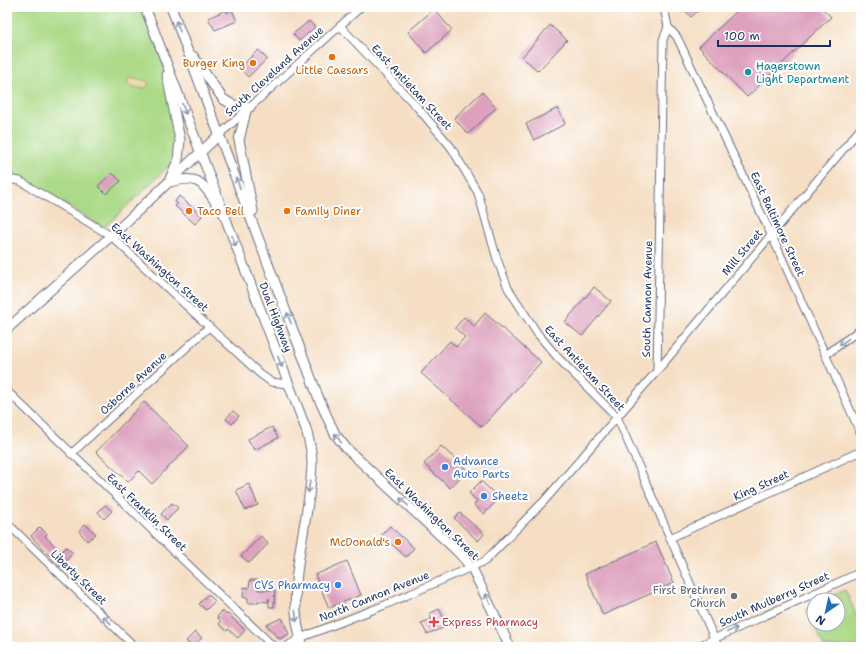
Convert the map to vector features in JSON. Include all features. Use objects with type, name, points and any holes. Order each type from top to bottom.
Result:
[{"type":"main road","name":"Dual Highway","points":[[145,7],[306,429],[312,462],[295,587],[295,609],[302,643]]},
{"type":"main road","name":"Dual Highway","points":[[171,7],[328,421],[335,434],[364,467]]},
{"type":"main road","points":[[185,44],[223,99],[233,105],[248,109],[240,140],[249,192],[262,247]]},
{"type":"main road","points":[[160,45],[180,140],[178,160],[169,183]]},
{"type":"main road","points":[[7,329],[169,183],[219,135]]},
{"type":"main road","points":[[169,183],[189,179],[201,183],[228,223]]},
{"type":"main road","name":"East Washington Street","points":[[364,467],[433,528],[472,568],[510,647]]},
{"type":"street","name":"South Cleveland Avenue","points":[[219,135],[341,27],[361,7]]},
{"type":"street","name":"South Cannon Avenue","points":[[472,568],[485,561],[540,505],[657,371],[662,40],[668,27],[664,7]]},
{"type":"street","name":"East Antietam Street","points":[[341,27],[418,108],[451,147],[478,193],[497,260],[508,288],[536,333],[558,358],[617,417],[718,647]]},
{"type":"street","name":"East Baltimore Street","points":[[668,27],[677,37],[771,234],[827,354],[861,434]]},
{"type":"street","name":"Mill Street","points":[[657,371],[861,128]]},
{"type":"street","name":"East Washington Street","points":[[7,179],[20,181],[111,236],[259,373],[271,382],[288,384]]},
{"type":"street","name":"Osborne Avenue","points":[[71,454],[209,327]]},
{"type":"street","points":[[827,354],[861,329]]},
{"type":"street","name":"East Franklin Street","points":[[7,391],[274,647]]},
{"type":"street","name":"King Street","points":[[670,538],[861,452]]},
{"type":"street","name":"Liberty Street","points":[[7,523],[135,647]]},
{"type":"street","name":"North Cannon Avenue","points":[[286,647],[302,643],[472,568]]},
{"type":"street","name":"South Mulberry Street","points":[[696,647],[861,572]]},
{"type":"green space","points":[[7,7],[147,7],[179,118],[177,158],[104,228],[7,169]]},
{"type":"green space","points":[[846,592],[861,625],[861,647],[824,647],[817,632],[846,632]]},
{"type":"sand","points":[[130,77],[147,81],[149,84],[145,88],[131,88],[127,81]]},
{"type":"building","points":[[682,7],[702,7],[691,17]]},
{"type":"building","name":"Hagerstown Light Department","points":[[741,7],[821,7],[831,17],[747,97],[699,47]]},
{"type":"building","points":[[434,9],[452,30],[426,53],[408,32]]},
{"type":"building","points":[[226,10],[227,13],[232,10],[237,21],[215,30],[208,18]]},
{"type":"building","points":[[309,21],[315,27],[299,41],[293,34]]},
{"type":"building","points":[[550,25],[567,40],[538,71],[522,57]]},
{"type":"building","name":"Burger King","points":[[258,50],[267,59],[248,77],[240,68]]},
{"type":"building","points":[[482,92],[496,108],[468,134],[454,118]]},
{"type":"building","points":[[558,108],[565,124],[534,140],[526,124]]},
{"type":"building","points":[[112,173],[121,181],[106,194],[98,186]]},
{"type":"building","points":[[179,196],[202,216],[195,224],[175,206],[178,204],[175,202]]},
{"type":"building","points":[[594,287],[611,301],[582,336],[565,322]]},
{"type":"building","points":[[485,313],[541,362],[482,427],[421,373],[450,341],[456,347],[465,337],[455,328],[464,317],[474,326]]},
{"type":"building","points":[[144,402],[189,446],[152,484],[139,471],[128,482],[96,452]]},
{"type":"building","points":[[233,411],[239,416],[232,424],[226,419]]},
{"type":"building","points":[[272,427],[278,438],[254,450],[248,439]]},
{"type":"building","name":"Advance Auto Parts","points":[[441,446],[467,470],[450,488],[424,464]]},
{"type":"building","name":"Sheetz","points":[[481,481],[499,498],[484,514],[474,505],[477,501],[469,493]]},
{"type":"building","points":[[249,484],[258,505],[245,510],[236,490]]},
{"type":"building","points":[[172,503],[178,508],[167,520],[161,514]]},
{"type":"building","points":[[105,505],[112,511],[104,519],[98,512]]},
{"type":"building","name":"Sheetz","points":[[460,513],[484,534],[478,541],[454,518]]},
{"type":"building","points":[[85,524],[96,534],[87,541],[79,531]]},
{"type":"building","name":"McDonald's","points":[[390,526],[414,548],[406,557],[381,535]]},
{"type":"building","points":[[40,527],[47,534],[45,536],[61,552],[66,547],[73,553],[60,567],[31,536]]},
{"type":"building","points":[[261,536],[268,544],[249,563],[241,556]]},
{"type":"building","points":[[656,542],[674,583],[603,615],[585,574]]},
{"type":"building","name":"CVS Pharmacy","points":[[347,561],[361,595],[329,608],[315,575]]},
{"type":"building","points":[[250,580],[258,580],[258,590],[275,590],[274,607],[269,607],[269,598],[268,602],[258,601],[257,603],[248,603],[248,598],[243,597],[244,587],[249,588]]},
{"type":"building","points":[[208,594],[215,601],[206,610],[199,604]]},
{"type":"building","points":[[439,609],[448,626],[427,634],[421,623],[432,619],[429,614]]},
{"type":"building","points":[[222,611],[227,615],[228,614],[245,630],[238,638],[228,629],[227,631],[219,624],[221,622],[217,617]]},
{"type":"building","points":[[282,618],[289,634],[280,639],[266,625]]},
{"type":"building","points":[[195,632],[202,638],[192,647],[186,641]]},
{"type":"place","name":"Little Caesars","points":[[332,57]]},
{"type":"place","name":"Burger King","points":[[253,63]]},
{"type":"place","name":"Hagerstown Light Department","points":[[748,72]]},
{"type":"place","name":"Taco Bell","points":[[189,211]]},
{"type":"place","name":"Family Diner","points":[[287,211]]},
{"type":"place","name":"Advance Auto Parts","points":[[445,467]]},
{"type":"place","name":"Sheetz","points":[[484,496]]},
{"type":"place","name":"McDonald's","points":[[398,542]]},
{"type":"place","name":"CVS Pharmacy","points":[[338,585]]},
{"type":"place","name":"First Brethren Church","points":[[734,596]]},
{"type":"place","name":"Express Pharmacy","points":[[434,622]]}]
